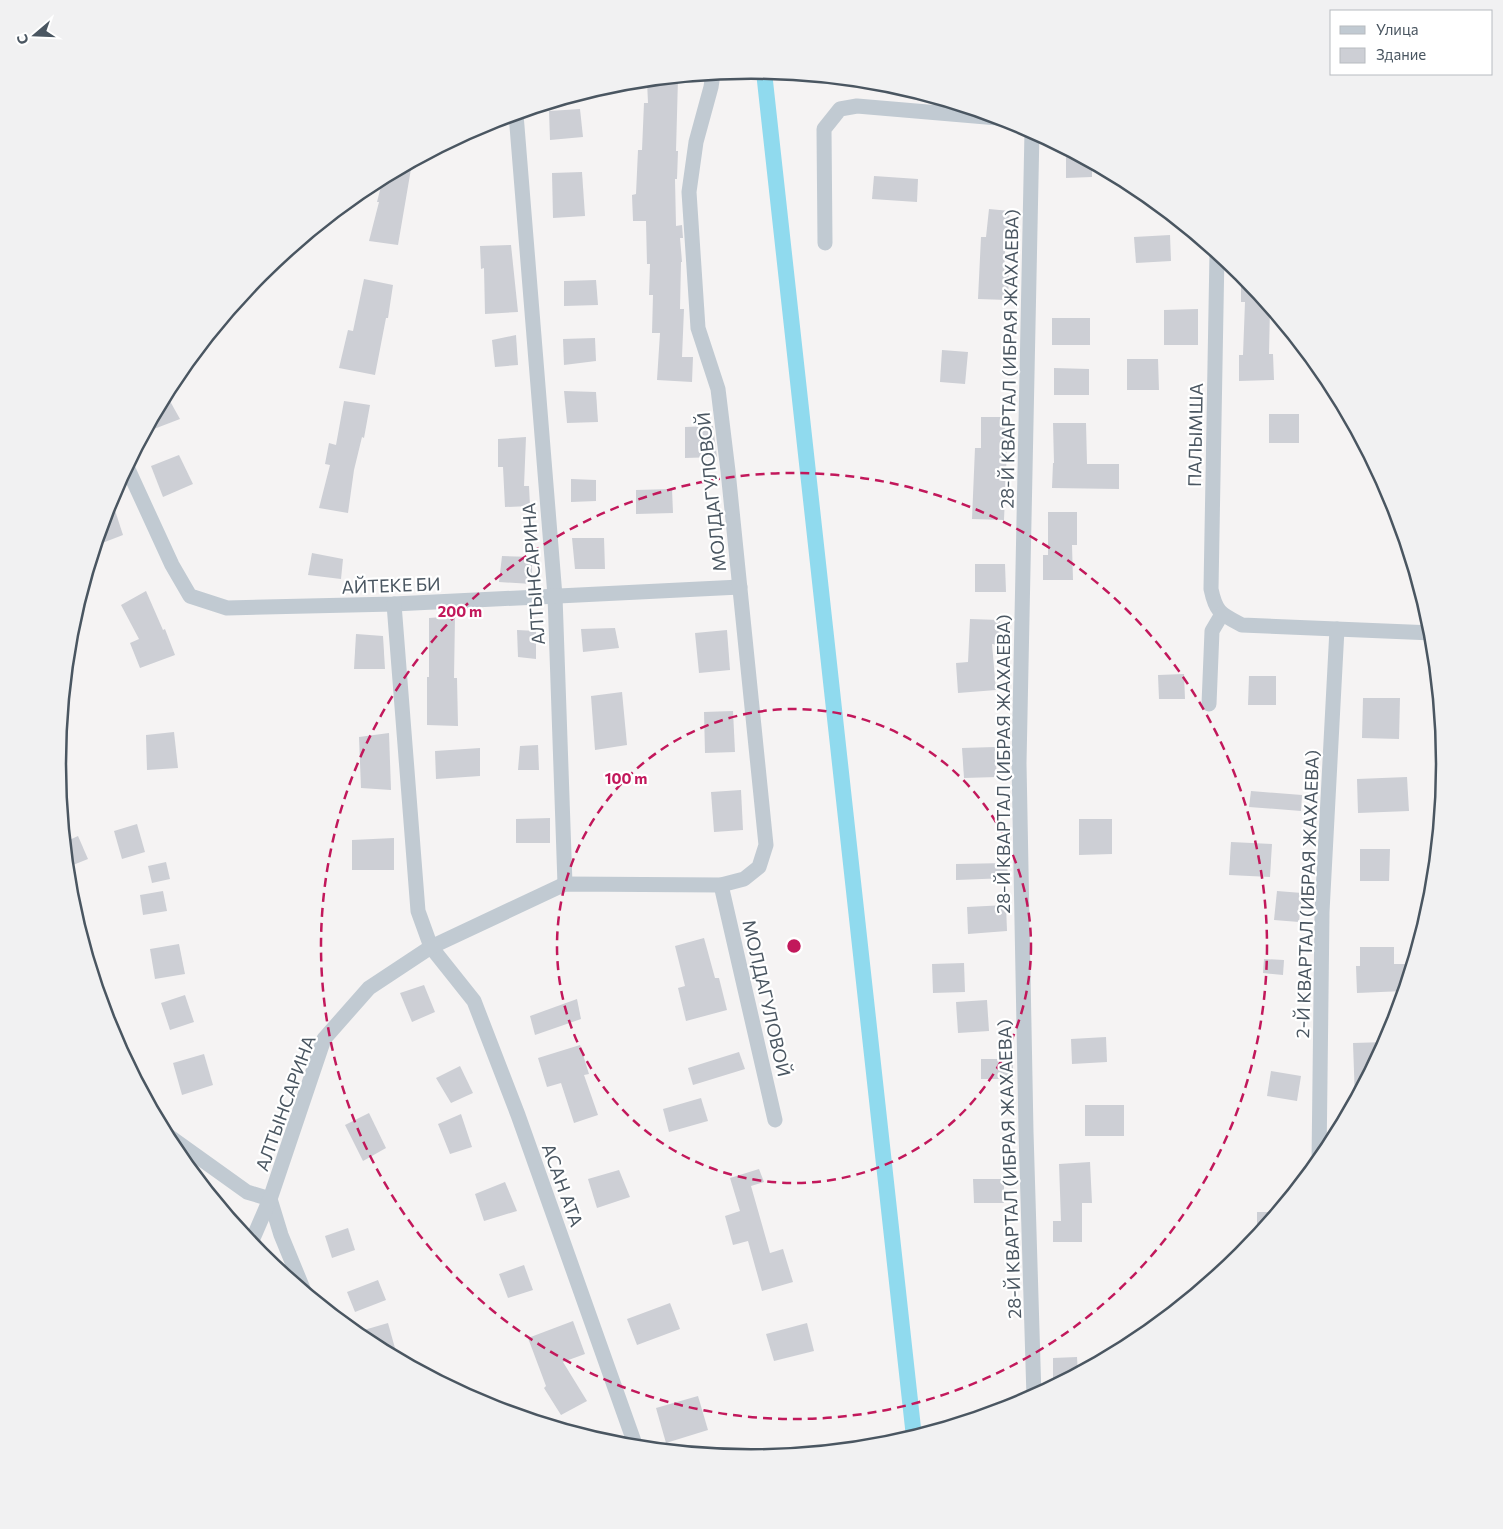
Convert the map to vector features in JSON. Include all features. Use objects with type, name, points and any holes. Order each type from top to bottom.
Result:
[{"type":"street","name":"МОЛДАГУЛОВОЙ","points":[[565,884],[721,885],[744,879],[759,867],[766,845],[718,389],[698,328],[689,192],[696,142],[712,81]]},
{"type":"street","points":[[824,242],[824,129],[840,109],[857,106],[971,116]]},
{"type":"street","name":"АЛТЫНСАРИНА","points":[[254,1235],[270,1199],[324,1040],[369,988],[431,947],[565,884],[555,596],[517,121]]},
{"type":"street","name":"28-Й КВАРТАЛ (ИБРАЯ ЖАХАЕВА)","points":[[1032,139],[1019,762],[1026,1132],[1034,1389]]},
{"type":"street","name":"ПАЛЫМША","points":[[1217,262],[1211,589],[1214,603],[1222,614]]},
{"type":"street","name":"АЙТЕКЕ БИ","points":[[131,475],[172,565],[190,596],[227,608],[394,604],[740,587]]},
{"type":"street","points":[[394,604],[418,911],[431,947]]},
{"type":"street","points":[[1209,704],[1212,631],[1222,614],[1242,625],[1424,633]]},
{"type":"street","name":"2-Й КВАРТАЛ (ИБРАЯ ЖАХАЕВА)","points":[[1319,1148],[1322,912],[1337,629]]},
{"type":"street","name":"МОЛДАГУЛОВОЙ","points":[[721,885],[775,1120]]},
{"type":"street","name":"АСАН АТА","points":[[431,947],[474,1001],[518,1115],[633,1439]]},
{"type":"street","points":[[183,1146],[247,1192],[270,1199],[281,1235],[299,1279]]},
{"type":"building","points":[[678,84],[676,151],[678,151],[677,179],[675,179],[676,226],[682,225],[683,238],[680,238],[682,262],[680,309],[684,309],[682,357],[693,357],[692,382],[657,380],[660,333],[652,333],[653,295],[649,295],[650,264],[647,264],[646,221],[633,221],[632,195],[636,194],[638,150],[642,150],[644,103],[648,103],[647,87]]},
{"type":"building","points":[[580,109],[583,137],[550,140],[549,111]]},
{"type":"building","points":[[1066,157],[1092,170],[1092,177],[1066,178]]},
{"type":"building","points":[[411,170],[398,245],[369,241],[379,202],[377,202],[380,189]]},
{"type":"building","points":[[582,172],[585,216],[553,218],[552,173]]},
{"type":"building","points":[[874,176],[918,179],[917,202],[872,199]]},
{"type":"building","points":[[989,209],[1010,211],[1008,232],[1006,232],[1004,274],[1009,274],[1008,300],[978,299],[981,237],[986,237]]},
{"type":"building","points":[[1170,235],[1171,261],[1136,263],[1134,237]]},
{"type":"building","points":[[511,245],[518,312],[485,314],[484,268],[481,269],[480,246]]},
{"type":"building","points":[[364,279],[393,285],[388,318],[386,318],[375,375],[339,368],[348,330],[353,331]]},
{"type":"building","points":[[596,280],[598,305],[564,306],[564,281]]},
{"type":"building","points":[[1241,285],[1270,316],[1269,354],[1273,354],[1274,380],[1239,381],[1239,355],[1243,355],[1245,302],[1241,302]]},
{"type":"building","points":[[1198,309],[1198,345],[1164,345],[1164,310]]},
{"type":"building","points":[[1052,318],[1090,318],[1090,345],[1052,345]]},
{"type":"building","points":[[516,335],[518,365],[495,367],[492,340]]},
{"type":"building","points":[[595,338],[596,361],[564,365],[563,339]]},
{"type":"building","points":[[942,350],[968,352],[965,384],[940,382]]},
{"type":"building","points":[[1127,359],[1158,359],[1159,390],[1127,390]]},
{"type":"building","points":[[1054,368],[1089,369],[1089,395],[1054,395]]},
{"type":"building","points":[[564,391],[596,392],[598,422],[567,423]]},
{"type":"building","points":[[344,401],[370,405],[364,438],[362,437],[354,470],[348,513],[319,508],[330,465],[325,464],[329,443],[336,445]]},
{"type":"building","points":[[171,402],[180,419],[154,429]]},
{"type":"building","points":[[1269,414],[1299,414],[1299,443],[1269,443]]},
{"type":"building","points":[[981,417],[1005,417],[1005,449],[1007,449],[1004,520],[972,519],[975,448],[981,448]]},
{"type":"building","points":[[1053,423],[1086,423],[1087,464],[1119,464],[1119,489],[1052,488],[1054,463]]},
{"type":"building","points":[[713,426],[717,457],[685,458],[685,427]]},
{"type":"building","points":[[526,437],[524,486],[529,486],[530,506],[505,507],[503,467],[498,467],[498,439]]},
{"type":"building","points":[[179,455],[193,484],[163,497],[151,466]]},
{"type":"building","points":[[571,479],[596,480],[596,501],[571,502]]},
{"type":"building","points":[[672,489],[673,513],[636,514],[636,490]]},
{"type":"building","points":[[115,510],[123,535],[104,542]]},
{"type":"building","points":[[1048,512],[1077,512],[1077,545],[1072,545],[1073,580],[1043,580],[1043,555],[1048,555]]},
{"type":"building","points":[[572,538],[604,538],[605,569],[575,569]]},
{"type":"building","points":[[312,553],[343,559],[341,579],[308,575]]},
{"type":"building","points":[[502,556],[532,557],[532,584],[499,582]]},
{"type":"building","points":[[975,564],[1005,564],[1006,592],[975,592]]},
{"type":"building","points":[[146,591],[163,630],[165,629],[175,655],[140,668],[130,643],[139,639],[121,605]]},
{"type":"building","points":[[455,616],[454,678],[457,678],[458,726],[427,725],[429,618]]},
{"type":"building","points":[[970,619],[1000,620],[999,645],[992,644],[996,690],[958,693],[956,663],[968,662]]},
{"type":"building","points":[[615,628],[619,648],[583,652],[581,629]]},
{"type":"building","points":[[517,630],[536,631],[536,659],[518,657]]},
{"type":"building","points":[[727,630],[730,670],[699,673],[695,633]]},
{"type":"building","points":[[356,634],[383,636],[385,669],[354,669]]},
{"type":"building","points":[[1184,674],[1185,699],[1159,699],[1158,675]]},
{"type":"building","points":[[1249,676],[1276,676],[1276,705],[1248,705]]},
{"type":"building","points":[[622,692],[627,745],[595,750],[591,696]]},
{"type":"building","points":[[1363,698],[1400,698],[1399,739],[1362,738]]},
{"type":"building","points":[[733,711],[735,752],[705,753],[704,712]]},
{"type":"building","points":[[174,732],[178,768],[147,770],[146,735]]},
{"type":"building","points":[[389,733],[391,790],[361,788],[359,737]]},
{"type":"building","points":[[538,745],[539,770],[518,770],[520,746]]},
{"type":"building","points":[[995,747],[997,777],[964,778],[962,748]]},
{"type":"building","points":[[480,748],[480,776],[436,779],[435,751]]},
{"type":"building","points":[[1407,777],[1409,811],[1358,813],[1357,779]]},
{"type":"building","points":[[741,790],[743,830],[714,832],[711,792]]},
{"type":"building","points":[[1251,791],[1302,795],[1301,811],[1249,807]]},
{"type":"building","points":[[550,818],[550,843],[516,843],[516,819]]},
{"type":"building","points":[[1079,819],[1112,819],[1112,854],[1079,855]]},
{"type":"building","points":[[137,824],[145,852],[122,859],[114,831]]},
{"type":"building","points":[[78,836],[88,859],[74,865],[71,839]]},
{"type":"building","points":[[394,838],[394,870],[352,870],[352,840]]},
{"type":"building","points":[[1231,842],[1272,844],[1270,877],[1229,875]]},
{"type":"building","points":[[1360,849],[1390,849],[1389,881],[1360,881]]},
{"type":"building","points":[[166,862],[170,879],[152,883],[148,866]]},
{"type":"building","points":[[1007,863],[1008,878],[956,880],[956,864]]},
{"type":"building","points":[[163,891],[167,911],[143,915],[140,895]]},
{"type":"building","points":[[1277,891],[1302,893],[1299,922],[1274,920]]},
{"type":"building","points":[[1006,905],[1007,931],[968,934],[967,907]]},
{"type":"building","points":[[704,938],[715,978],[719,978],[727,1010],[686,1021],[678,988],[685,986],[675,946]]},
{"type":"building","points":[[179,944],[185,974],[155,979],[150,949]]},
{"type":"building","points":[[1360,947],[1394,947],[1394,964],[1406,965],[1398,991],[1357,993],[1356,966],[1360,966]]},
{"type":"building","points":[[1264,959],[1284,960],[1283,975],[1263,973]]},
{"type":"building","points":[[964,963],[965,992],[933,993],[932,964]]},
{"type":"building","points":[[424,985],[435,1012],[412,1022],[400,993]]},
{"type":"building","points":[[185,995],[194,1022],[170,1030],[161,1003]]},
{"type":"building","points":[[577,999],[581,1019],[535,1035],[530,1016]]},
{"type":"building","points":[[987,1000],[989,1031],[958,1033],[956,1002]]},
{"type":"building","points":[[1106,1037],[1107,1062],[1072,1064],[1071,1039]]},
{"type":"building","points":[[1378,1042],[1355,1089],[1353,1043]]},
{"type":"building","points":[[580,1045],[589,1074],[584,1075],[598,1115],[574,1123],[561,1083],[547,1087],[538,1058]]},
{"type":"building","points":[[739,1052],[745,1069],[693,1085],[688,1068]]},
{"type":"building","points":[[204,1054],[213,1085],[182,1095],[173,1063]]},
{"type":"building","points":[[981,1059],[1013,1059],[1013,1079],[981,1079]]},
{"type":"building","points":[[460,1066],[473,1093],[451,1103],[436,1078]]},
{"type":"building","points":[[1271,1071],[1301,1076],[1297,1101],[1267,1096]]},
{"type":"building","points":[[701,1098],[708,1121],[669,1132],[663,1109]]},
{"type":"building","points":[[1085,1105],[1124,1105],[1124,1136],[1085,1136]]},
{"type":"building","points":[[369,1113],[386,1148],[363,1161],[345,1125]]},
{"type":"building","points":[[461,1114],[472,1147],[450,1154],[438,1124]]},
{"type":"building","points":[[1090,1162],[1092,1203],[1082,1203],[1082,1242],[1053,1242],[1053,1221],[1061,1221],[1059,1164]]},
{"type":"building","points":[[759,1169],[764,1182],[751,1186],[770,1253],[783,1249],[793,1282],[762,1291],[748,1241],[733,1245],[725,1216],[740,1211],[730,1178]]},
{"type":"building","points":[[619,1170],[630,1197],[597,1208],[588,1179]]},
{"type":"building","points":[[973,1179],[1004,1179],[1004,1203],[974,1203]]},
{"type":"building","points":[[505,1182],[517,1211],[484,1221],[475,1194]]},
{"type":"building","points":[[1257,1212],[1270,1212],[1267,1216],[1257,1227]]},
{"type":"building","points":[[348,1228],[355,1250],[332,1258],[325,1236]]},
{"type":"building","points":[[524,1265],[533,1290],[508,1298],[499,1274]]},
{"type":"building","points":[[378,1280],[386,1300],[355,1312],[347,1292]]},
{"type":"building","points":[[670,1303],[680,1329],[637,1345],[627,1319]]},
{"type":"building","points":[[573,1321],[585,1354],[563,1362],[587,1401],[561,1415],[544,1388],[546,1386],[528,1338]]},
{"type":"building","points":[[388,1323],[395,1349],[371,1334],[365,1330]]},
{"type":"building","points":[[807,1323],[814,1351],[774,1361],[766,1334]]},
{"type":"building","points":[[1077,1357],[1078,1367],[1053,1380],[1053,1358]]},
{"type":"building","points":[[698,1396],[708,1430],[666,1443],[656,1408]]},
{"type":"waterway","points":[[765,80],[913,1430]]}]
